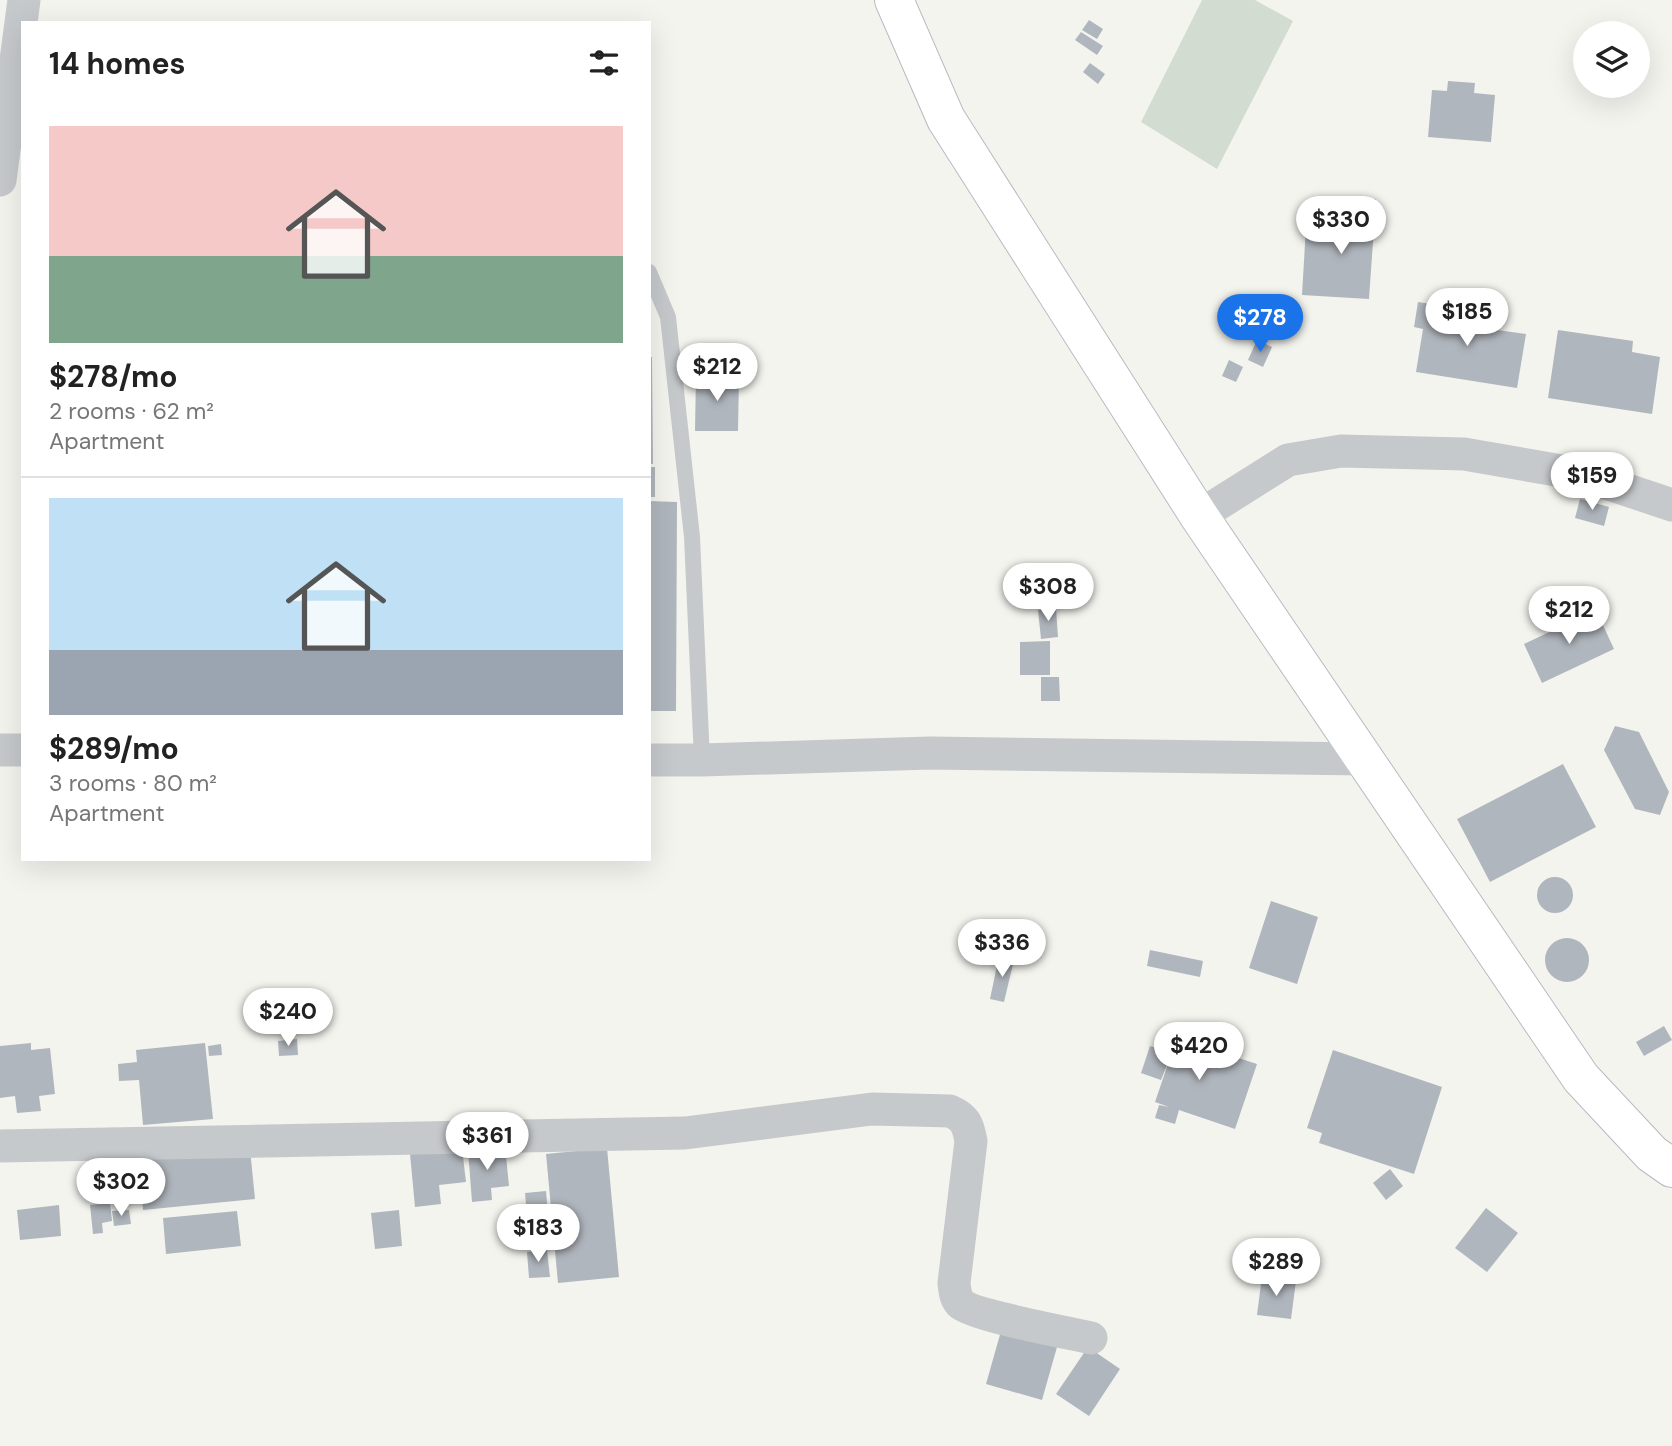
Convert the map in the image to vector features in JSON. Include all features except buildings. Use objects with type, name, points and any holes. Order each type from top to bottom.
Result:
[{"type":"street","points":[[21,21],[24,0]]},
{"type":"street","points":[[894,0],[946,119],[1199,516],[1581,1077],[1652,1154],[1672,1168]]},
{"type":"street","points":[[0,180],[21,22]]},
{"type":"street","points":[[1199,516],[1288,460],[1341,451],[1464,454],[1579,474],[1672,505]]},
{"type":"street","points":[[0,750],[21,750]]},
{"type":"street","points":[[651,760],[930,753],[1364,759]]},
{"type":"street","points":[[0,1146],[685,1133],[872,1110],[950,1111],[961,1116],[968,1124],[971,1142],[954,1283],[955,1294],[962,1305],[980,1312],[1091,1338]]},
{"type":"lane","points":[[651,277],[667,317],[692,537],[702,760]]},
{"type":"shaded area","points":[[1202,0],[1255,0],[1293,21],[1217,169],[1141,122]]}]
